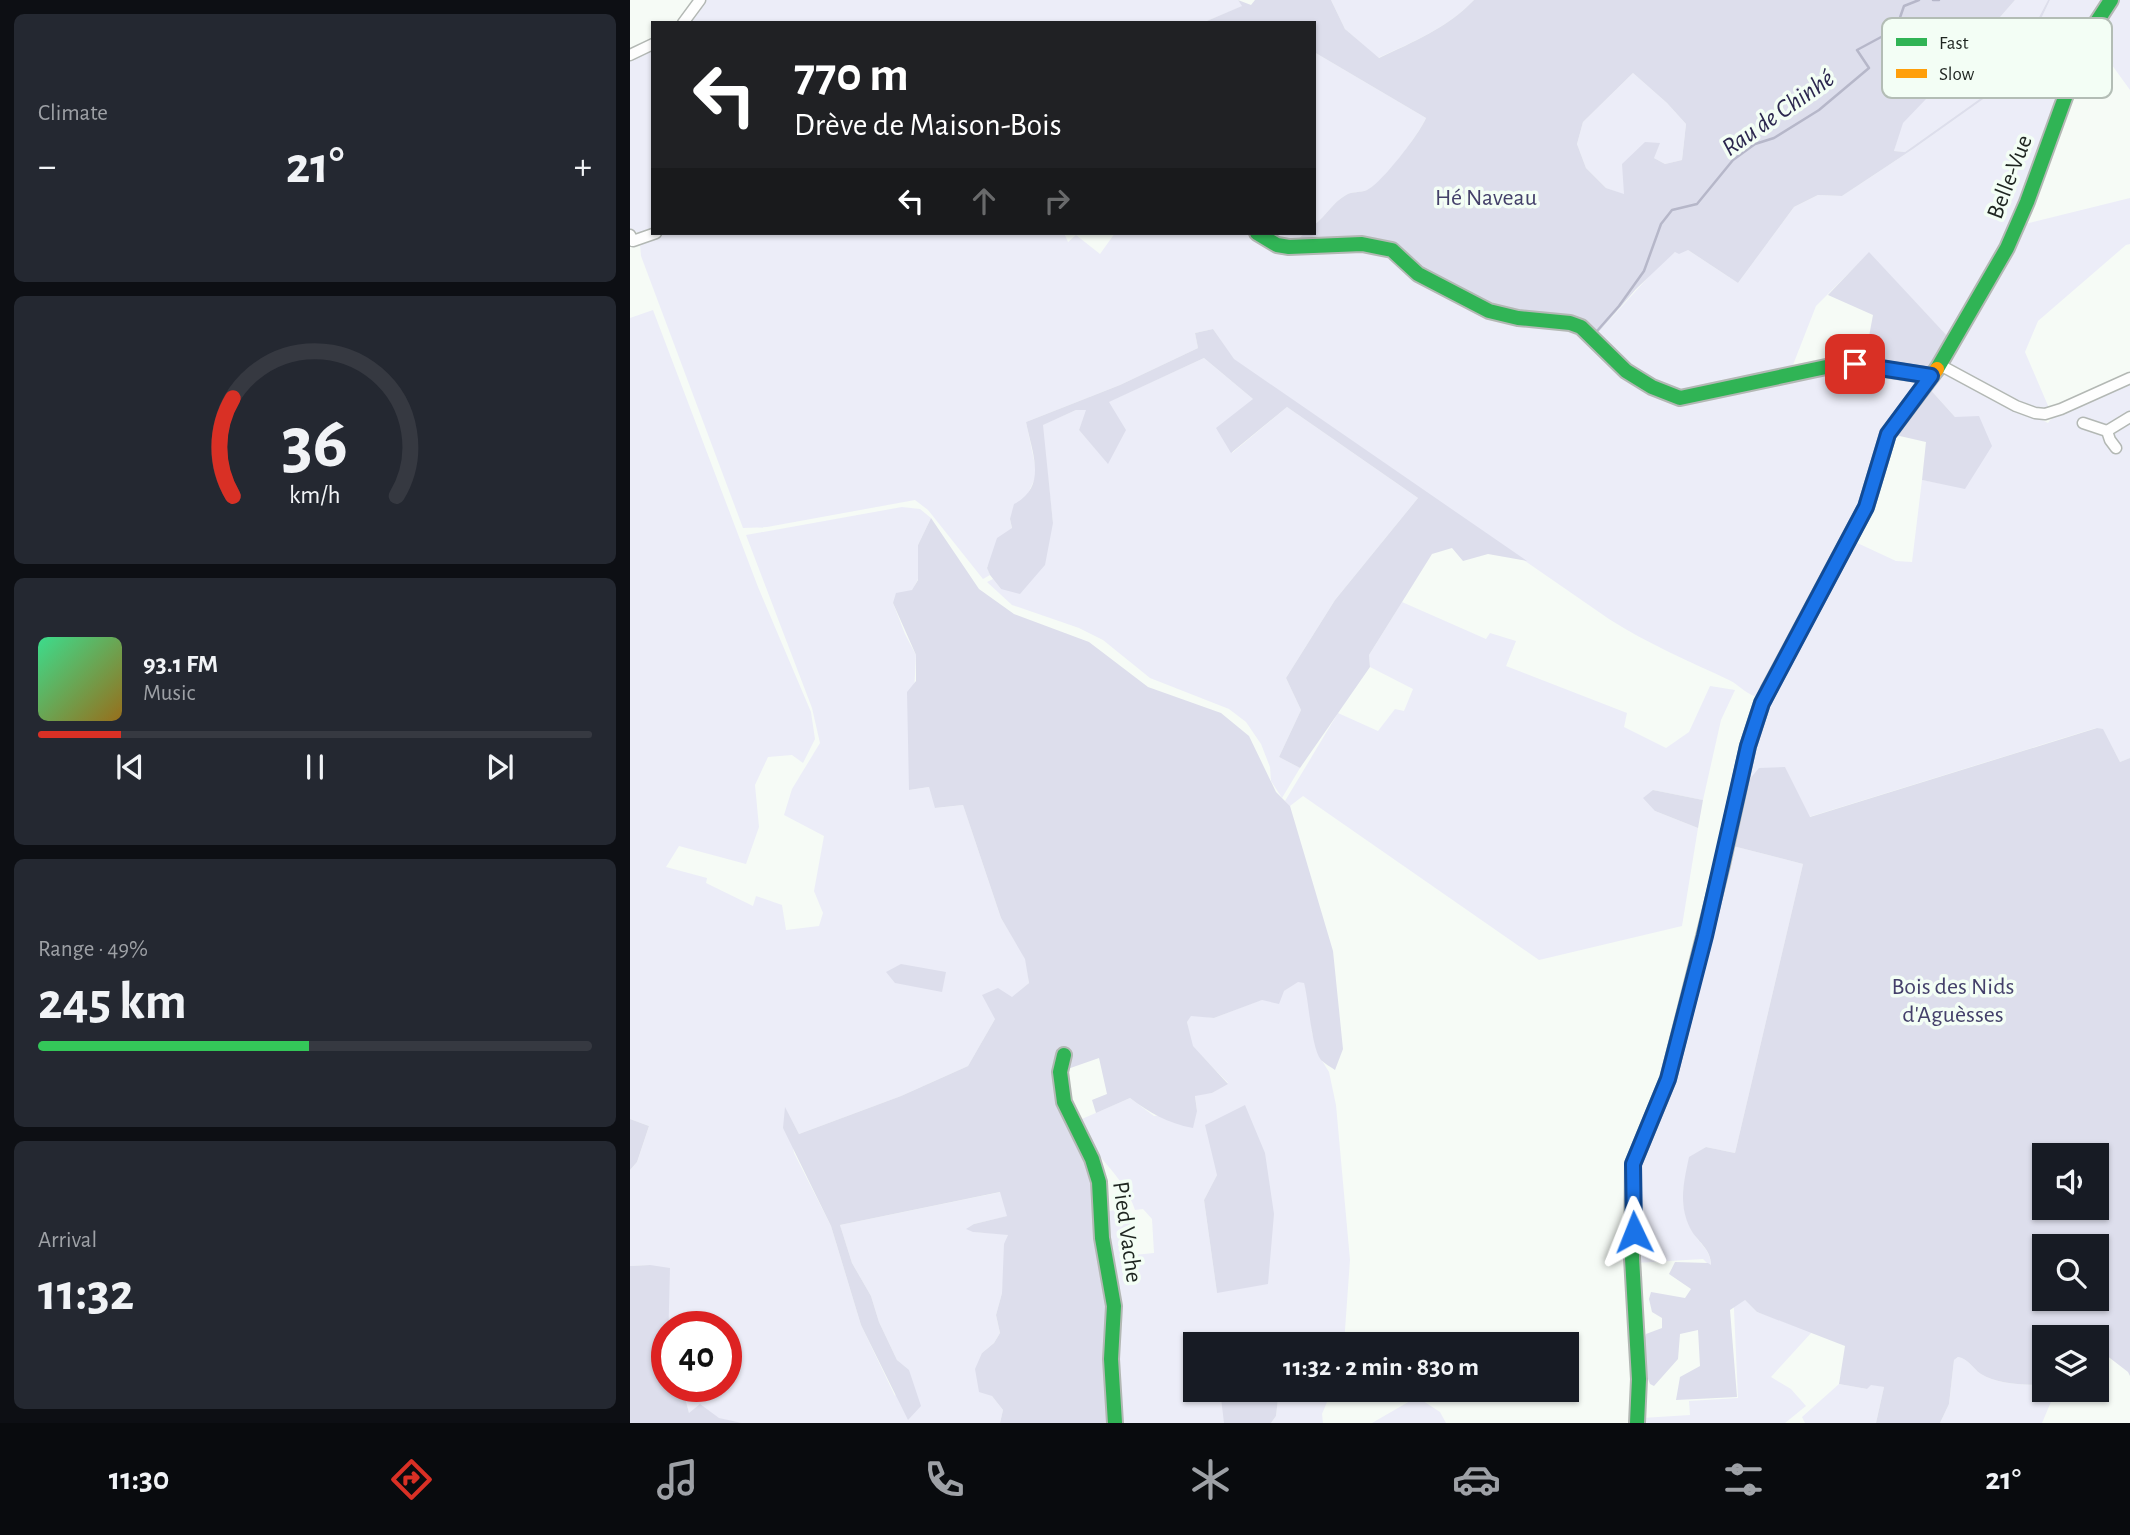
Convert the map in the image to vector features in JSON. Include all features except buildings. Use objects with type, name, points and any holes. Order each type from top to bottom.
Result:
[{"type":"street","points":[[684,21],[700,0]]},
{"type":"street","name":"Belle-Vue","points":[[2099,18],[2110,0]]},
{"type":"street","points":[[630,55],[651,45]]},
{"type":"street","name":"Belle-Vue","points":[[1637,1423],[1637,1318],[1632,1258],[1633,1164],[1668,1079],[1703,943],[1748,746],[1762,703],[1866,507],[1888,434],[1936,371],[2007,248],[2064,98]]},
{"type":"street","points":[[630,234],[633,241],[651,235]]},
{"type":"street","points":[[1260,235],[1277,245],[1289,247],[1362,244],[1392,250],[1418,274],[1489,311],[1581,327],[1626,371],[1659,391],[1680,398],[1845,363],[1936,371],[2016,406],[2045,414],[2130,378]]},
{"type":"street","points":[[2107,431],[2130,417]]},
{"type":"street","points":[[2083,422],[2107,431]]},
{"type":"street","points":[[2107,431],[2116,448]]},
{"type":"street","name":"Pied Vache","points":[[1064,1055],[1059,1073],[1062,1097],[1069,1117],[1092,1159],[1098,1183],[1102,1241],[1115,1308],[1111,1361],[1115,1423]]},
{"type":"shaded area","points":[[703,0],[1238,0],[1243,6],[1207,21],[687,21]]},
{"type":"shaded area","points":[[1331,0],[1474,0],[1453,19],[1378,58],[1345,29]]},
{"type":"shaded area","points":[[2015,0],[2048,0],[2039,18],[1999,18]]},
{"type":"shaded area","points":[[2050,0],[2107,0],[2099,18],[2041,18]]},
{"type":"shaded area","points":[[2113,0],[2130,0],[2130,90],[2112,65],[2112,18],[2102,18]]},
{"type":"shaded area","points":[[651,47],[651,229],[639,233],[630,229],[630,58]]},
{"type":"shaded area","points":[[1316,53],[1426,118],[1408,146],[1374,186],[1341,198],[1316,223]]},
{"type":"shaded area","points":[[1633,73],[1686,124],[1682,160],[1665,164],[1654,158],[1625,195],[1606,188],[1586,168],[1577,144],[1583,122]]},
{"type":"shaded area","points":[[1927,98],[1981,98],[1905,152],[1894,151],[1902,123]]},
{"type":"shaded area","points":[[1985,98],[2066,98],[2004,246],[1951,340],[1869,253],[1816,306],[1791,370],[1677,393],[1629,367],[1597,334],[1661,263],[1675,252],[1688,250],[1738,283],[1794,207],[1818,195],[1842,196]]},
{"type":"shaded area","points":[[2130,198],[2130,244],[2038,321],[2025,352],[2049,408],[2010,399],[1945,362],[2017,226]]},
{"type":"shaded area","points":[[660,235],[1065,235],[1068,242],[1076,235],[1100,254],[1114,235],[1303,235],[1292,244],[1349,240],[1558,317],[1659,395],[1844,366],[1911,376],[1922,382],[1885,433],[1870,490],[1759,697],[1609,619],[1233,359],[1213,329],[1195,333],[1198,348],[1120,385],[1026,422],[1037,474],[1026,498],[1010,519],[1012,529],[987,567],[990,575],[983,579],[928,510],[915,500],[767,527],[743,528],[641,256],[640,244]]},
{"type":"shaded area","points":[[653,310],[758,587],[811,712],[815,739],[803,763],[792,755],[768,757],[755,785],[759,827],[746,864],[679,846],[666,867],[707,878],[706,883],[753,906],[756,896],[782,905],[786,930],[819,926],[823,913],[814,891],[824,836],[784,815],[792,789],[820,743],[812,708],[746,535],[902,507],[920,509],[931,518],[918,545],[918,579],[912,591],[893,603],[916,655],[909,790],[929,787],[936,808],[963,805],[1001,918],[1026,959],[1029,983],[995,1019],[968,1066],[901,1096],[799,1134],[785,1108],[794,1153],[831,1226],[861,1325],[895,1396],[909,1371],[897,1360],[879,1322],[871,1296],[852,1263],[840,1225],[1001,1192],[1008,1216],[974,1224],[973,1232],[1008,1234],[1002,1293],[996,1315],[1000,1333],[994,1343],[982,1353],[992,1396],[1003,1410],[1000,1423],[742,1423],[689,1413],[686,1402],[742,1402],[742,1311],[666,1311],[650,1265],[630,1266],[630,1170],[637,1162],[649,1126],[630,1119],[630,318]]},
{"type":"shaded area","points":[[1204,358],[1253,399],[1232,453],[1287,407],[1418,498],[1335,600],[1286,678],[1301,710],[1279,757],[1300,768],[1282,798],[1271,781],[1270,767],[1261,744],[1246,722],[1229,709],[1150,678],[1103,640],[1079,628],[1012,605],[987,582],[993,579],[1001,589],[1053,523],[1042,425],[1076,410],[1087,410],[1079,430],[1108,463],[1108,402]]},
{"type":"shaded area","points":[[1941,370],[2048,423],[2073,406],[2130,383],[2130,758],[2120,762],[2103,730],[2096,728],[1809,817],[1743,787],[1765,707],[1853,541],[1896,561],[1912,562],[1922,480],[1965,488],[1955,417],[1928,387]]},
{"type":"shaded area","points":[[1402,602],[1486,639],[1490,633],[1516,641],[1506,666],[1627,713],[1624,727],[1666,748],[1689,732],[1710,686],[1735,690],[1721,720],[1703,800],[1653,790],[1655,811],[1698,828],[1682,926],[1539,960],[1303,796],[1290,806],[1285,801],[1338,713],[1378,731],[1395,709],[1404,711],[1413,689],[1370,667],[1369,655]]},
{"type":"shaded area","points":[[1729,845],[1803,864],[1735,1153],[1706,1147],[1690,1157],[1683,1202],[1687,1220],[1707,1251],[1711,1267],[1703,1259],[1636,1263],[1635,1162],[1672,1075]]},
{"type":"shaded area","points":[[1298,981],[1304,982],[1312,1033],[1321,1059],[1329,1072],[1336,1105],[1350,1260],[1345,1332],[1183,1332],[1183,1402],[1224,1402],[1224,1423],[1118,1423],[1101,1212],[1129,1208],[1134,1255],[1154,1253],[1152,1219],[1143,1209],[1135,1210],[1116,1175],[1075,1122],[1130,1098],[1154,1116],[1197,1111],[1195,1095],[1212,1093],[1228,1083],[1192,1046],[1187,1022],[1191,1015],[1214,1018],[1284,991]],"holes":[[[1217,1175],[1217,1293],[1204,1200]]]},
{"type":"shaded area","points":[[1733,1288],[1757,1312],[1812,1332],[1771,1377],[1791,1389],[1806,1406],[1785,1423],[1642,1423],[1642,1418],[1690,1415],[1689,1401],[1738,1398]]},
{"type":"shaded area","points":[[1962,1358],[1981,1374],[1995,1380],[2032,1384],[2032,1402],[2051,1402],[2042,1423],[1940,1423],[1949,1404],[1954,1360]]},
{"type":"shaded area","points":[[1839,1384],[1867,1389],[1870,1384],[1884,1387],[1876,1423],[1805,1423],[1802,1417]]},
{"type":"shaded area","points":[[1278,1402],[1327,1402],[1322,1414],[1323,1423],[1271,1423],[1276,1416]]},
{"type":"shaded area","points":[[1408,1402],[1425,1402],[1440,1412],[1446,1423],[1372,1423]]},
{"type":"green space","name":"Hé Naveau","points":[[1238,0],[1251,5],[1255,0],[1331,0],[1345,29],[1379,58],[1441,26],[1474,0],[2015,0],[1999,18],[1882,18],[1882,98],[1927,98],[1903,123],[1894,151],[1905,152],[1981,98],[1985,98],[1842,196],[1818,195],[1794,207],[1738,283],[1688,250],[1679,254],[1675,252],[1636,289],[1597,334],[1502,311],[1415,264],[1395,247],[1291,245],[1303,235],[1316,235],[1316,223],[1341,198],[1373,186],[1408,146],[1426,118],[1316,53],[1316,21],[1207,21],[1242,6]],"holes":[[[1633,73],[1686,124],[1682,160],[1665,164],[1654,158],[1660,143],[1645,142],[1622,164],[1624,194],[1606,188],[1586,168],[1577,144],[1583,122]]]},
{"type":"green space","points":[[2048,0],[2041,18],[2039,18]]},
{"type":"green space","points":[[1869,252],[1951,340],[1931,370],[1864,363],[1873,315],[1828,295]]},
{"type":"green space","points":[[1213,329],[1234,359],[1527,561],[1488,554],[1463,561],[1452,548],[1432,554],[1369,655],[1370,667],[1300,768],[1279,757],[1301,710],[1286,678],[1335,600],[1418,498],[1287,407],[1231,453],[1216,428],[1253,399],[1204,358],[1109,402],[1126,430],[1108,464],[1079,430],[1086,410],[1076,410],[1043,425],[1053,523],[1045,565],[1020,594],[1001,589],[987,568],[997,538],[1012,528],[1010,519],[1014,504],[1025,497],[1034,478],[1034,457],[1026,422],[1120,385],[1198,348],[1195,333]]},
{"type":"green space","points":[[1928,387],[1955,417],[1979,416],[1992,446],[1965,489],[1922,480],[1926,442],[1891,434]]},
{"type":"green space","points":[[931,518],[979,589],[1014,614],[1089,642],[1148,687],[1221,713],[1249,736],[1276,792],[1290,806],[1333,951],[1343,1049],[1335,1070],[1321,1060],[1318,1054],[1304,983],[1298,982],[1284,991],[1279,1004],[1262,1000],[1214,1018],[1191,1016],[1187,1022],[1193,1046],[1228,1084],[1212,1093],[1195,1096],[1197,1111],[1193,1128],[1159,1117],[1130,1098],[1096,1113],[1092,1100],[1107,1094],[1099,1058],[1059,1072],[1096,1178],[1107,1271],[1110,1418],[1107,1423],[1000,1423],[1003,1410],[992,1396],[979,1392],[975,1369],[982,1353],[994,1343],[1000,1333],[996,1315],[1002,1293],[1004,1244],[1008,1235],[966,1229],[974,1224],[1007,1216],[1000,1192],[840,1225],[852,1263],[871,1296],[879,1322],[897,1360],[909,1370],[921,1406],[908,1420],[861,1325],[831,1226],[783,1128],[785,1107],[799,1134],[901,1096],[968,1066],[995,1019],[982,995],[998,988],[1012,997],[1029,983],[1025,959],[1001,918],[963,805],[935,808],[929,787],[909,790],[907,692],[916,681],[916,655],[893,603],[896,593],[912,590],[918,580],[918,545]]},
{"type":"green space","name":"Bois des Nids d'Aguèsses","points":[[2097,728],[2103,729],[2120,762],[2130,758],[2130,1376],[2109,1357],[2109,1325],[2032,1325],[2032,1384],[1995,1380],[1981,1374],[1958,1357],[1954,1360],[1949,1404],[1940,1423],[1876,1423],[1884,1387],[1871,1385],[1867,1389],[1839,1384],[1845,1346],[1757,1312],[1745,1300],[1730,1310],[1737,1397],[1676,1400],[1680,1377],[1700,1366],[1698,1330],[1680,1334],[1678,1359],[1654,1386],[1650,1384],[1644,1359],[1644,1340],[1646,1334],[1662,1328],[1662,1318],[1652,1312],[1649,1299],[1651,1292],[1685,1298],[1691,1289],[1669,1274],[1675,1262],[1711,1265],[1709,1254],[1690,1228],[1684,1210],[1683,1192],[1689,1157],[1706,1147],[1735,1153],[1803,864],[1729,845],[1743,787],[1759,768],[1785,767],[1810,817]]},
{"type":"green space","points":[[1653,790],[1703,800],[1698,828],[1655,811],[1643,798]]},
{"type":"green space","points":[[901,964],[946,972],[942,992],[895,983],[886,972]]},
{"type":"green space","points":[[1245,1105],[1265,1153],[1274,1214],[1268,1284],[1217,1293],[1204,1200],[1217,1175],[1205,1125]]},
{"type":"green space","points":[[630,1119],[649,1126],[637,1162],[630,1170]]},
{"type":"green space","points":[[630,1266],[670,1268],[669,1311],[651,1311],[651,1402],[686,1402],[689,1413],[700,1404],[719,1418],[742,1423],[630,1423]]},
{"type":"green space","points":[[1221,1402],[1278,1402],[1276,1416],[1271,1423],[1224,1423]]},
{"type":"waterway","name":"Rau de Chinhé","points":[[1900,18],[1904,6],[1919,0]]},
{"type":"waterway","name":"Rau de Chinhé","points":[[1933,0],[1939,0]]},
{"type":"waterway","name":"Rau de Chinhé","points":[[1597,331],[1644,271],[1661,224],[1672,210],[1697,204],[1733,160],[1755,144],[1774,138],[1819,110],[1869,68],[1857,50],[1882,37]]},
{"type":"traffic: fast","points":[[2099,18],[2111,0]]},
{"type":"traffic: fast","points":[[1937,369],[2007,248],[2027,202],[2065,98]]},
{"type":"traffic: fast","points":[[1260,235],[1277,245],[1289,247],[1362,244],[1392,250],[1418,274],[1489,311],[1581,327],[1626,371],[1652,387],[1680,398],[1845,363],[1931,376]]},
{"type":"traffic: fast","points":[[1637,1423],[1639,1379],[1632,1258],[1633,1164],[1668,1079],[1722,865],[1748,746],[1769,689]]},
{"type":"traffic: fast","points":[[1064,1055],[1060,1072],[1064,1102],[1092,1159],[1099,1182],[1102,1238],[1114,1306],[1111,1359],[1115,1423]]},
{"type":"traffic: slow","points":[[1769,689],[1866,507],[1888,434],[1937,369]]},
{"type":"route","points":[[1634,1232],[1633,1164],[1668,1079],[1705,936],[1748,746],[1762,703],[1866,507],[1888,434],[1931,376],[1855,364]]}]
